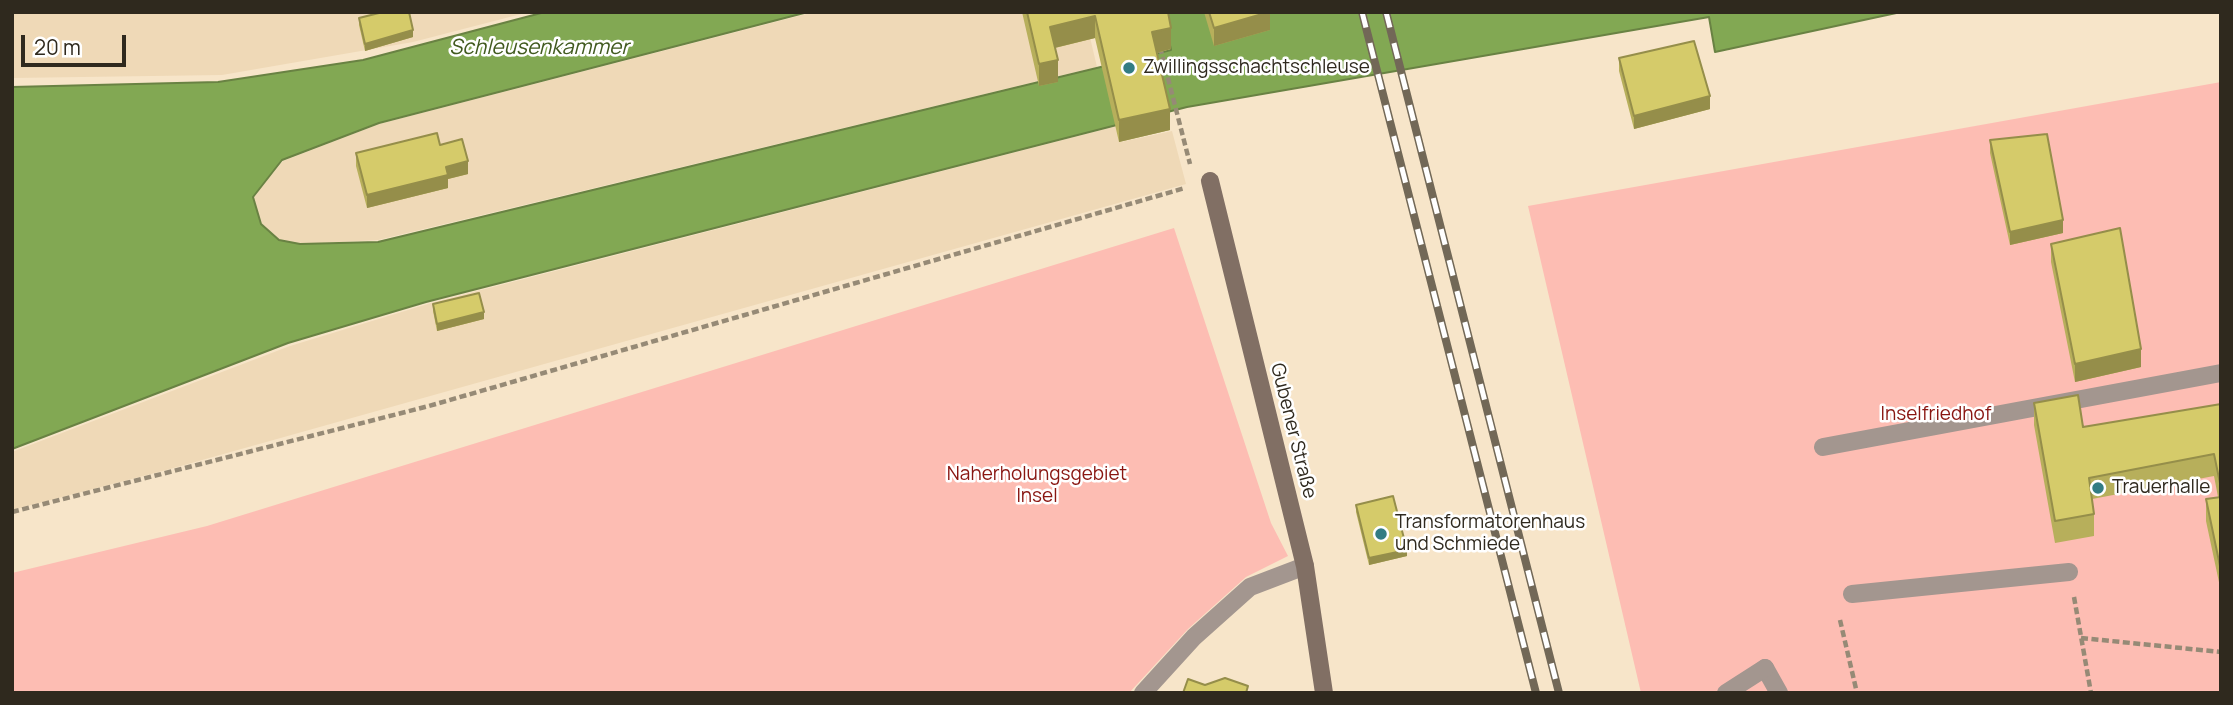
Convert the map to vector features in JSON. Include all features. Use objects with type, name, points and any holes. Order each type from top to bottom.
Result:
[{"type":"main road","name":"Gubener Straße","points":[[1210,181],[1305,566],[1324,693]]},
{"type":"street","points":[[1823,447],[2221,373]]},
{"type":"street","points":[[1143,693],[1194,637],[1250,587],[1305,566]]},
{"type":"street","points":[[1852,594],[2069,572]]},
{"type":"street","points":[[1726,693],[1765,668],[1779,693]]},
{"type":"path","points":[[1158,39],[1188,158]]},
{"type":"path","points":[[12,512],[429,406],[1210,181]]},
{"type":"path","points":[[2069,572],[2091,693]]},
{"type":"path","points":[[1840,620],[1857,693]]},
{"type":"path","points":[[2081,638],[2221,652]]},
{"type":"shaded area","points":[[12,12],[529,12],[413,42],[222,75],[12,78]]},
{"type":"shaded area","points":[[814,12],[1084,12],[1097,67],[378,240],[300,244],[280,240],[261,223],[253,197],[283,161],[379,124]]},
{"type":"shaded area","name":"Zwillingsschachtschleuse","points":[[1117,126],[1121,142],[1172,131],[1186,184],[170,469],[12,510],[12,452],[290,346],[431,303]]},
{"type":"green space","name":"Inselfriedhof","points":[[2221,82],[2221,693],[1641,693],[1528,206]]},
{"type":"green space","name":"Naherholungsgebiet Insel","points":[[1174,228],[1271,523],[1288,556],[1246,577],[1188,629],[1129,693],[12,693],[12,573],[207,526]]},
{"type":"water","name":"Schleusenkammer","points":[[545,12],[808,12],[379,123],[282,160],[253,197],[261,224],[279,240],[300,244],[378,242],[1171,50],[1163,12],[1901,12],[1715,52],[1709,17],[1187,107],[426,302],[288,343],[12,449],[12,87],[218,82],[363,60]]},
{"type":"building","points":[[383,12],[409,12],[413,30],[365,44],[359,18]]},
{"type":"building","name":"Zwillingsschachtschleuse","points":[[1027,12],[1168,12],[1171,28],[1152,32],[1170,109],[1119,120],[1095,16],[1050,27],[1058,60],[1039,64]]},
{"type":"building","points":[[1209,12],[1269,12],[1214,28]]},
{"type":"building","points":[[1694,41],[1710,96],[1634,116],[1619,58]]},
{"type":"building","points":[[437,133],[440,145],[462,139],[468,161],[446,167],[448,175],[367,195],[356,153]]},
{"type":"building","points":[[2047,134],[2063,220],[2010,232],[1990,140]]},
{"type":"building","points":[[2120,228],[2141,349],[2075,364],[2051,244]]},
{"type":"building","points":[[479,293],[484,312],[437,324],[433,304]]},
{"type":"building","name":"Trauerhalle","points":[[2078,395],[2083,427],[2221,404],[2221,488],[2214,454],[2089,478],[2094,514],[2055,521],[2034,403]]},
{"type":"building","name":"Transformatorenhaus und Schmiede","points":[[1393,496],[1407,550],[1369,558],[1356,505]]},
{"type":"building","points":[[2221,497],[2221,565],[2220,566],[2206,499]]},
{"type":"building","points":[[1225,678],[1248,686],[1246,693],[1183,693],[1188,679],[1205,685]]},
{"type":"railway","points":[[1362,12],[1536,693]]},
{"type":"railway","points":[[1386,12],[1559,693]]},
{"type":"place","name":"Zwillingsschachtschleuse","points":[[1129,68]]},
{"type":"place","name":"Trauerhalle","points":[[2098,488]]},
{"type":"place","name":"Transformatorenhaus und Schmiede","points":[[1381,534]]}]
